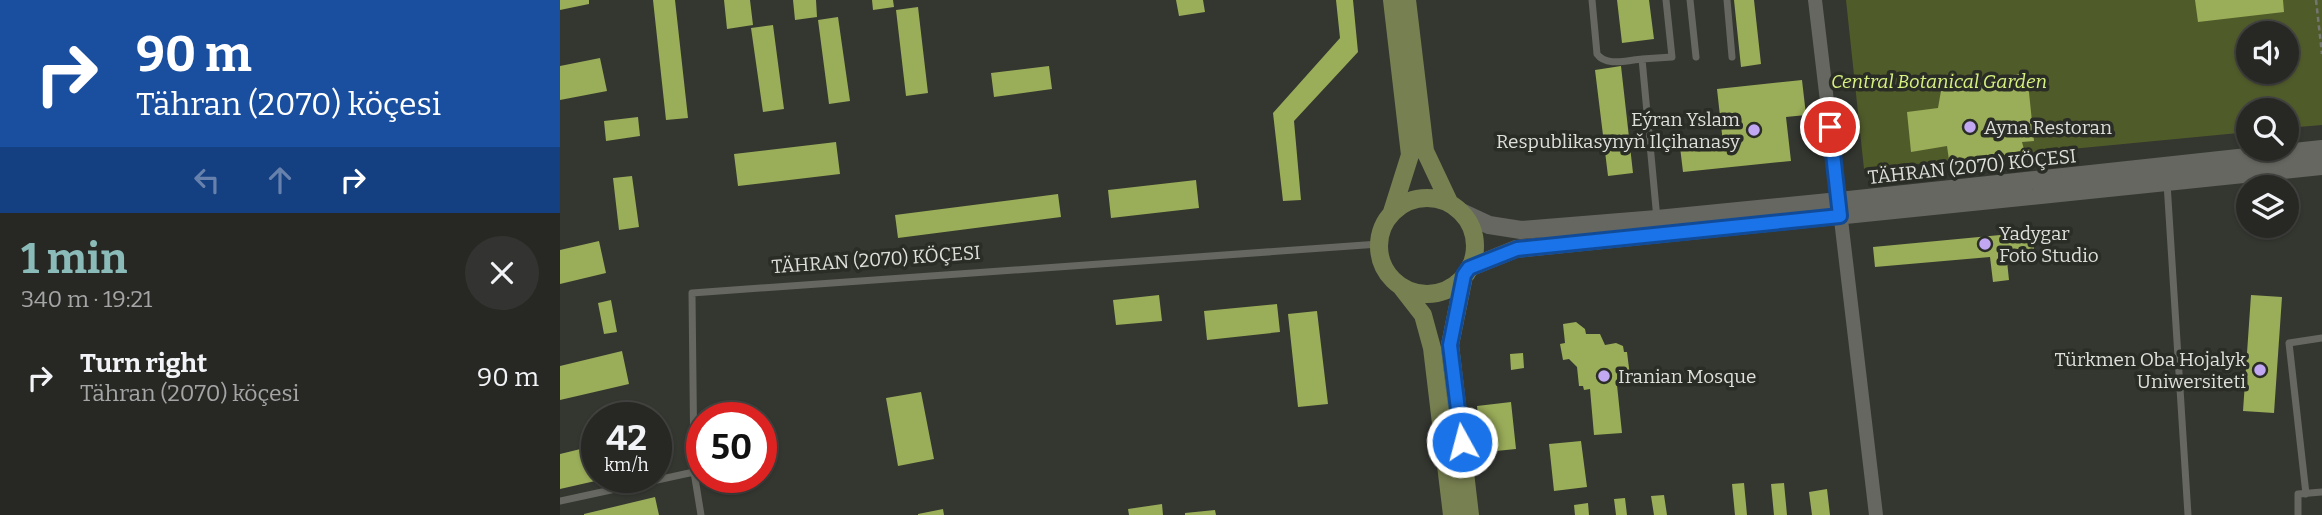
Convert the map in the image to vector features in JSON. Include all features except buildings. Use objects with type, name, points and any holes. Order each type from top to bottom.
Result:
[{"type":"main road","points":[[1392,0],[1410,155],[1392,212],[1382,227],[1379,244],[1382,263],[1392,279],[1416,292],[1434,293],[1451,287],[1467,272]]},
{"type":"main road","points":[[1407,0],[1425,151],[1456,208],[1471,226],[1475,243],[1450,345],[1470,515]]},
{"type":"main road","points":[[1392,212],[1416,199],[1433,198],[1456,208]]},
{"type":"main road","points":[[1400,285],[1423,315],[1432,348],[1452,515]]},
{"type":"street","points":[[1815,0],[1876,515]]},
{"type":"street","name":"TÄHRAN (2070) KÖÇESI","points":[[1467,272],[1517,249],[2322,149]]},
{"type":"street","name":"TÄHRAN (2070) KÖÇESI","points":[[1456,208],[1489,225],[1521,230],[1840,209],[2167,182],[2322,166]]},
{"type":"lane","points":[[1591,0],[1597,54],[1601,60],[1607,62],[1672,57],[1666,0]]},
{"type":"lane","points":[[1690,0],[1696,57]]},
{"type":"lane","points":[[1727,0],[1732,57]]},
{"type":"lane","points":[[1642,59],[1657,219]]},
{"type":"lane","points":[[2167,182],[2188,515]]},
{"type":"lane","name":"TÄHRAN (2070) KÖÇESI","points":[[693,402],[692,293],[1379,244]]},
{"type":"lane","points":[[2306,494],[2289,343],[2322,338]]},
{"type":"lane","points":[[560,501],[686,474]]},
{"type":"lane","points":[[2298,515],[2298,494],[2322,492]]},
{"type":"lane","points":[[697,493],[701,515]]},
{"type":"path","points":[[2319,1],[2322,54]]},
{"type":"green space","name":"Central Botanical Garden","points":[[1846,0],[2322,0],[2322,125],[2299,127],[2299,98],[2236,98],[2236,133],[1864,169]]},
{"type":"place","name":"Ayna Restoran","points":[[1970,127]]},
{"type":"place","name":"Eýran Yslam Respublikasynyň Ilçihanasy","points":[[1754,130]]},
{"type":"place","name":"Yadygar Foto Studio","points":[[1985,244]]},
{"type":"place","name":"Türkmen Oba Hojalyk Uniwersiteti","points":[[2260,370]]},
{"type":"place","name":"Iranian Mosque","points":[[1604,376]]},
{"type":"route","points":[[1462,442],[1450,345],[1464,275],[1469,268],[1517,249],[1840,216],[1830,127]]}]
